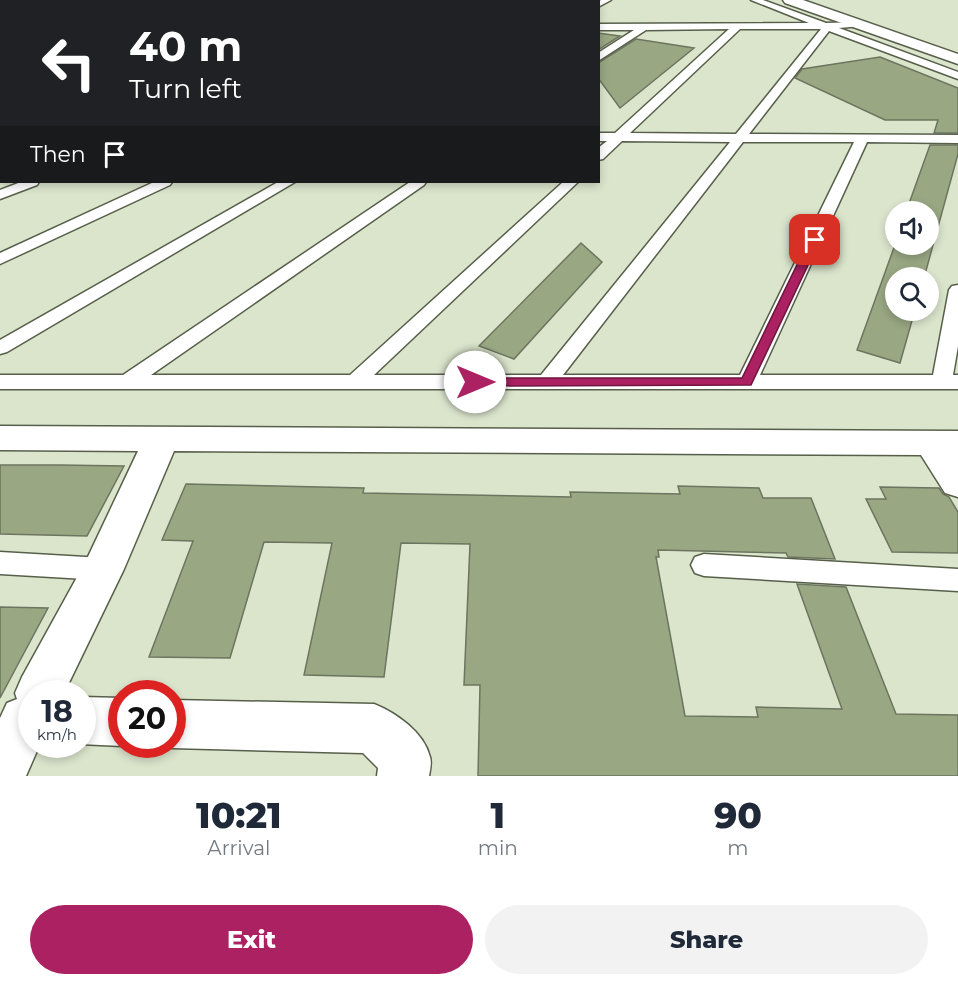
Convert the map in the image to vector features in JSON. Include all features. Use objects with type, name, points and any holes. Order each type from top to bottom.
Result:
[{"type":"street","points":[[790,0],[958,59]]},
{"type":"street","points":[[0,438],[944,443],[958,483]]},
{"type":"street","points":[[47,680],[103,569],[161,440]]},
{"type":"street","points":[[186,724],[375,729],[405,759],[403,776]]},
{"type":"street","points":[[0,776],[18,739]]},
{"type":"lane","points":[[755,0],[958,76]]},
{"type":"lane","points":[[600,27],[858,24]]},
{"type":"lane","points":[[547,382],[828,26]]},
{"type":"lane","points":[[600,57],[644,27]]},
{"type":"lane","points":[[600,154],[737,27]]},
{"type":"lane","points":[[600,137],[958,139]]},
{"type":"lane","points":[[747,382],[863,138]]},
{"type":"lane","points":[[0,195],[30,183]]},
{"type":"lane","points":[[0,259],[163,183]]},
{"type":"lane","points":[[0,348],[286,183]]},
{"type":"lane","points":[[127,382],[418,183]]},
{"type":"lane","points":[[355,382],[570,183]]},
{"type":"lane","points":[[0,382],[950,382],[958,290]]},
{"type":"lane","points":[[0,563],[103,569]]},
{"type":"lane","points":[[704,565],[958,580]]},
{"type":"building","points":[[600,33],[620,36],[600,49]]},
{"type":"building","points":[[636,39],[694,48],[620,108],[600,81],[600,62]]},
{"type":"building","points":[[880,57],[958,88],[958,133],[934,133],[938,120],[885,120],[795,78],[802,69]]},
{"type":"building","points":[[930,145],[958,145],[958,154],[939,223],[939,201],[910,201]]},
{"type":"building","points":[[581,243],[602,262],[514,359],[479,346]]},
{"type":"building","points":[[891,255],[930,255],[927,267],[887,267]]},
{"type":"building","points":[[885,272],[885,321],[912,321],[900,363],[857,350]]},
{"type":"building","points":[[0,465],[124,466],[87,536],[0,534]]},
{"type":"building","points":[[186,484],[364,488],[363,493],[571,497],[570,492],[680,494],[678,486],[759,488],[763,498],[811,498],[835,559],[788,557],[786,553],[658,550],[659,557],[656,557],[685,716],[758,717],[756,707],[842,709],[797,584],[846,587],[896,714],[958,715],[958,776],[478,776],[480,685],[464,685],[470,544],[401,543],[384,677],[304,675],[332,543],[264,542],[230,658],[149,657],[193,541],[162,540]]},
{"type":"building","points":[[880,487],[939,488],[949,497],[958,512],[958,553],[892,552],[866,499],[886,499]]},
{"type":"building","points":[[0,607],[48,608],[0,698]]},
{"type":"route","points":[[475,382],[747,382],[815,240]]}]
